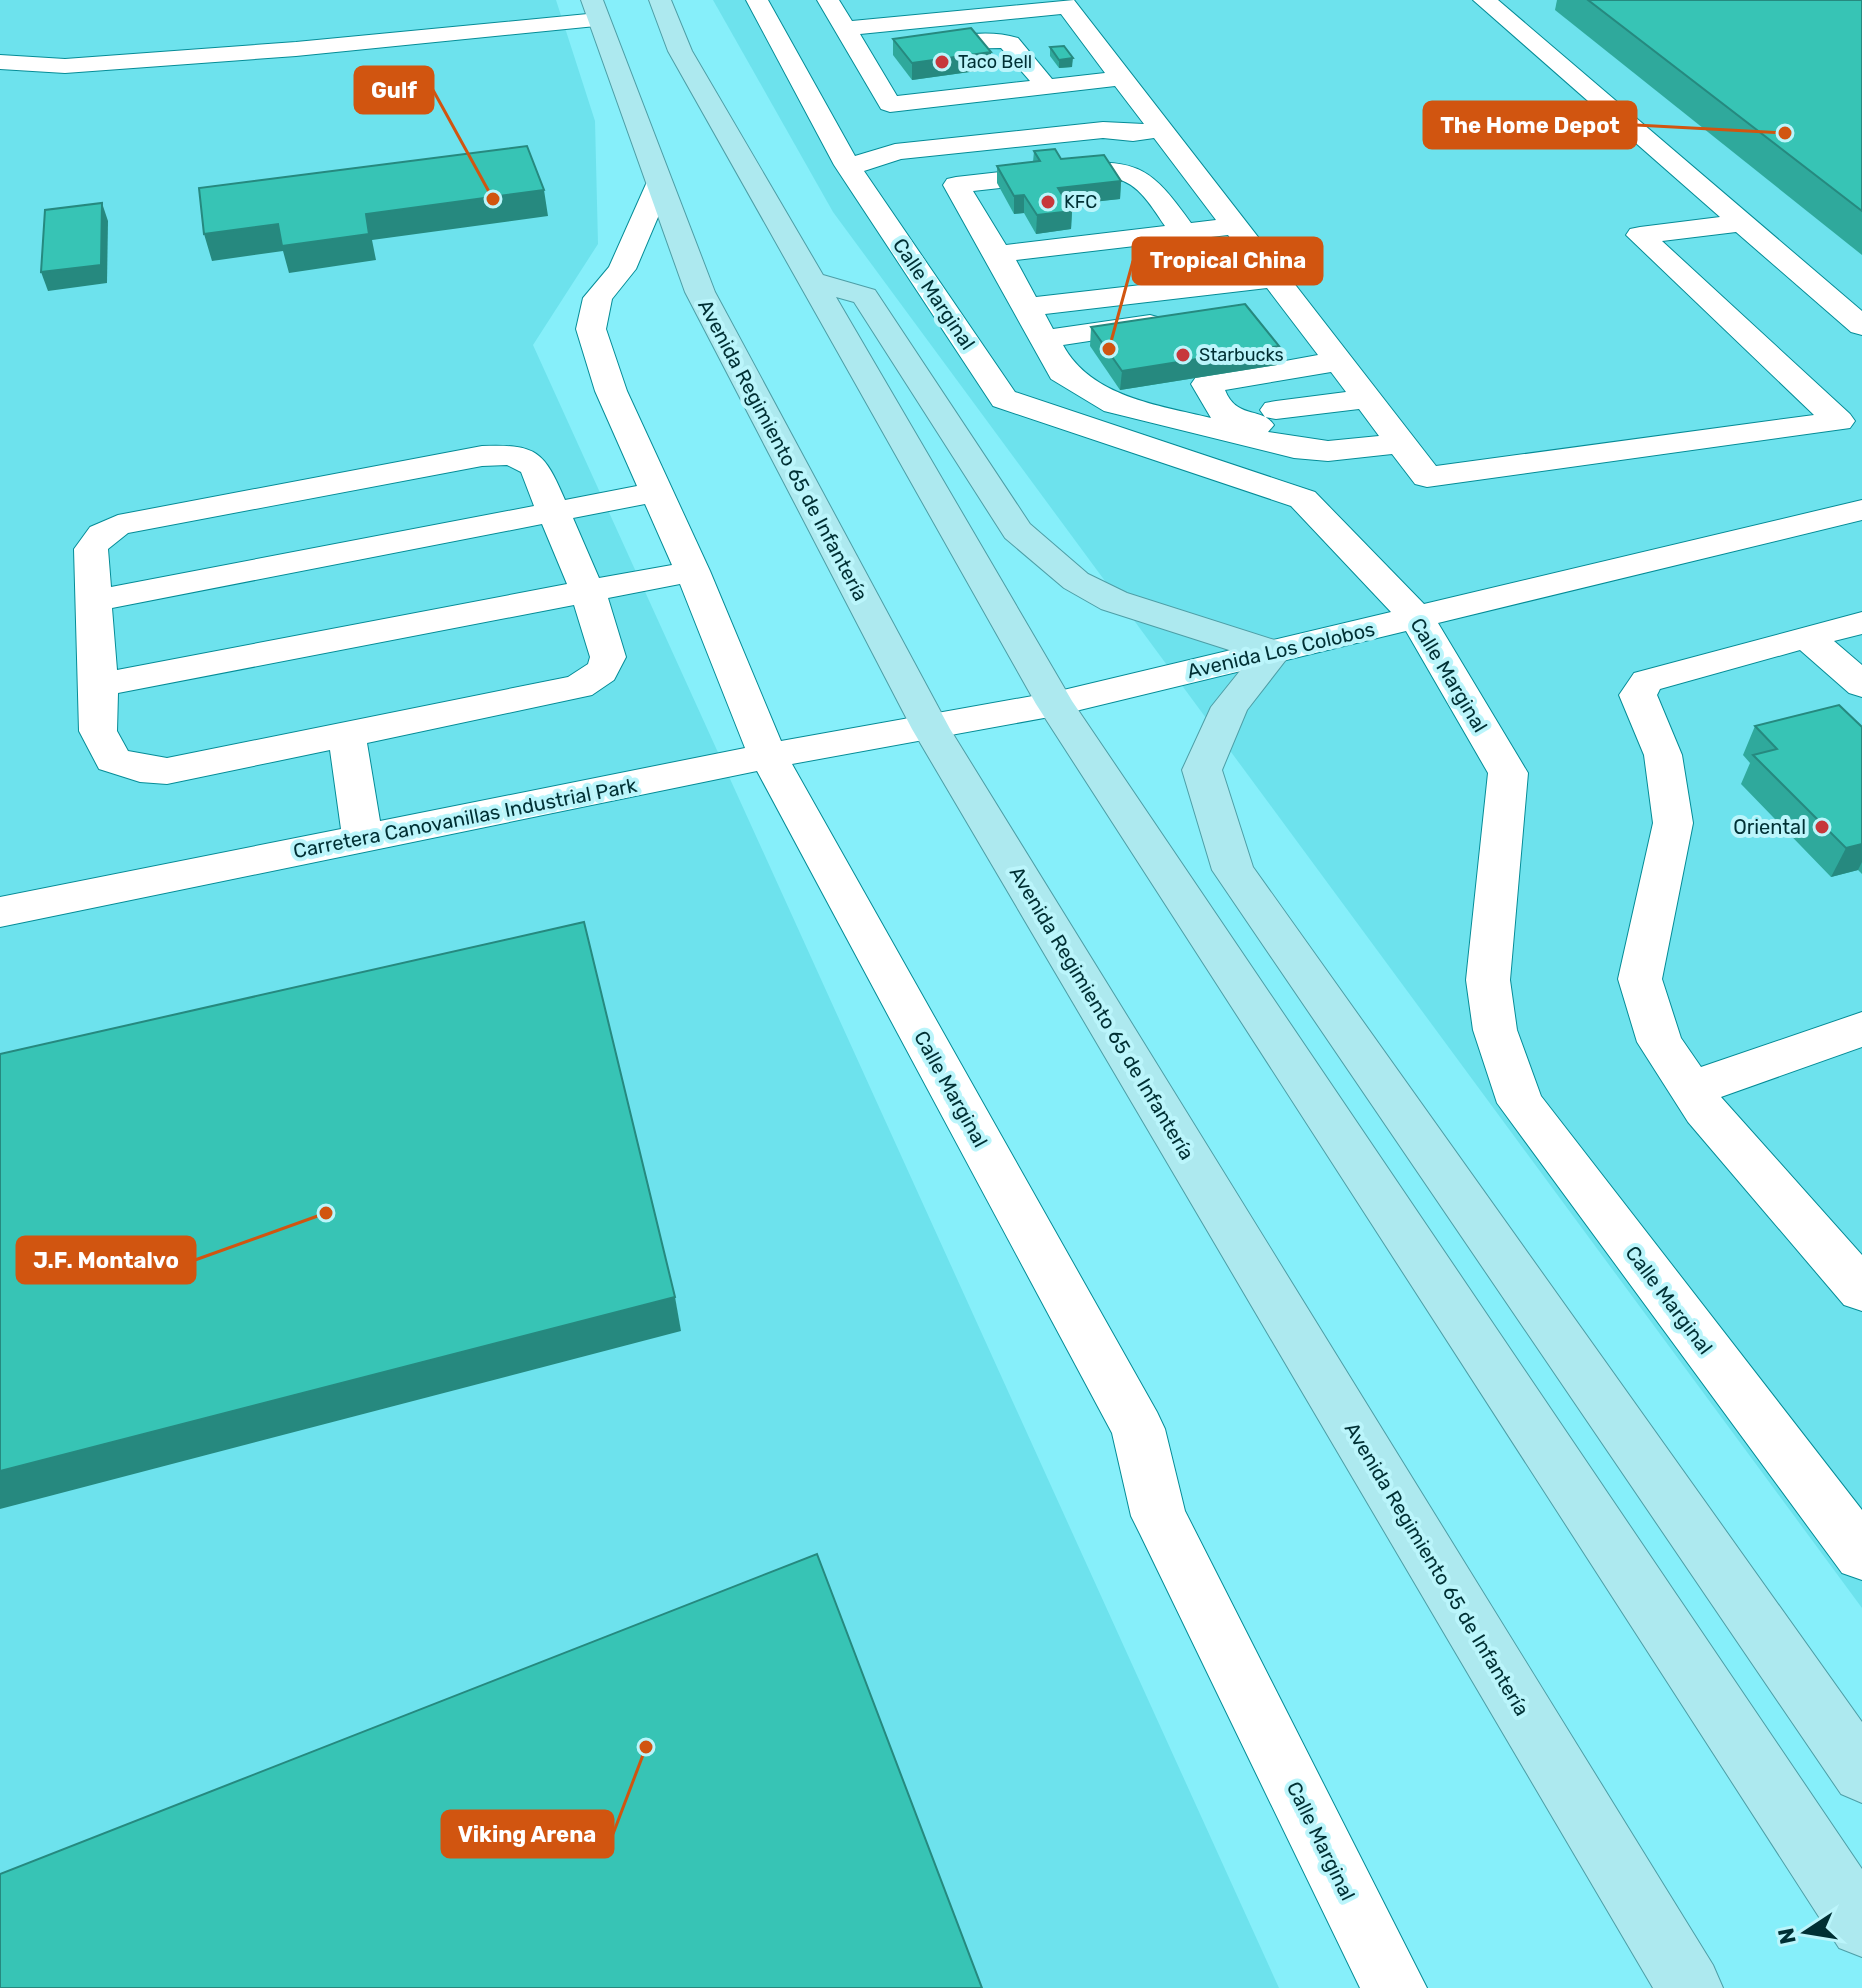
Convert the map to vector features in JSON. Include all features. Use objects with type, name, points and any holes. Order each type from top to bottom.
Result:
[{"type":"main road","points":[[660,0],[680,51],[1055,704],[1862,1925]]},
{"type":"main road","name":"Avenida Regimiento 65 de Infantería","points":[[595,10],[700,292],[931,729],[1679,1973]]},
{"type":"main road","points":[[810,280],[865,296],[1017,531],[1076,581],[1114,601],[1274,652],[1230,707],[1202,770],[1233,870],[1862,1773]]},
{"type":"street","name":"Calle Marginal","points":[[757,0],[1004,399],[1303,499],[1417,618],[1508,773],[1488,980],[1495,1030],[1520,1103],[1862,1554]]},
{"type":"street","points":[[828,0],[890,104],[1124,78]]},
{"type":"street","points":[[1484,0],[1862,326]]},
{"type":"street","points":[[844,29],[1064,3],[1164,129],[1427,477],[1839,421],[1640,235],[1742,223]]},
{"type":"street","points":[[0,62],[65,66],[296,49],[595,10]]},
{"type":"street","points":[[922,47],[1000,39],[1025,53],[1046,87]]},
{"type":"street","points":[[859,53],[891,50]]},
{"type":"street","points":[[860,164],[914,164],[1113,141],[1133,133],[1164,129]]},
{"type":"street","points":[[1183,232],[1148,182],[1137,173],[1123,169],[956,185],[998,254],[1062,372],[1115,404],[1294,448],[1328,451],[1384,421]]},
{"type":"street","name":"Calle Marginal","points":[[659,184],[622,269],[598,298],[591,329],[599,356],[693,571],[768,756],[1138,1429],[1159,1516],[1394,1988]]},
{"type":"street","points":[[998,254],[1237,226]]},
{"type":"street","points":[[1028,307],[1276,278]]},
{"type":"street","points":[[1045,339],[1185,319]]},
{"type":"street","points":[[1270,339],[1278,348],[1332,352]]},
{"type":"street","points":[[1332,352],[1207,384],[1213,403],[1224,417],[1244,423],[1309,431],[1384,421]]},
{"type":"street","points":[[1276,410],[1384,421]]},
{"type":"street","points":[[507,455],[524,459],[535,467],[586,592],[608,656],[605,668],[579,687],[167,771],[140,769],[113,760],[98,731],[99,685],[91,549],[102,534],[133,522],[482,456],[507,455]]},
{"type":"street","points":[[94,601],[657,492]]},
{"type":"street","name":"Avenida Los Colobos","points":[[931,729],[1055,704],[1862,510]]},
{"type":"street","points":[[99,685],[693,571]]},
{"type":"street","points":[[1862,623],[1647,681],[1638,695],[1663,755],[1673,823],[1640,979],[1660,1042],[1690,1089],[1862,1290]]},
{"type":"street","points":[[1807,637],[1862,685]]},
{"type":"street","name":"Carretera Canovanillas Industrial Park","points":[[0,912],[768,756],[931,729]]},
{"type":"street","points":[[347,735],[363,839]]},
{"type":"street","points":[[1690,1089],[1862,1029]]},
{"type":"shaded area","points":[[0,0],[556,0],[595,121],[598,244],[533,345],[1279,1988],[0,1988]]},
{"type":"shaded area","points":[[713,0],[1862,0],[1862,1608],[833,212]]},
{"type":"building","points":[[1588,0],[1862,0],[1862,211]]},
{"type":"building","points":[[971,28],[991,52],[912,63],[893,39]]},
{"type":"building","points":[[1064,46],[1073,58],[1059,60],[1050,47]]},
{"type":"building","points":[[527,146],[544,190],[366,214],[369,234],[282,246],[278,224],[204,234],[199,188]]},
{"type":"building","points":[[1055,149],[1061,159],[1104,155],[1121,181],[1058,188],[1072,211],[1037,215],[1024,195],[1014,196],[997,166],[1040,161],[1034,151]]},
{"type":"building","points":[[102,203],[101,265],[41,272],[45,210]]},
{"type":"building","points":[[1245,304],[1279,346],[1122,371],[1091,327]]},
{"type":"building","name":"Oriental","points":[[1839,705],[1862,727],[1862,844],[1846,848],[1753,755],[1777,749],[1755,726]]},
{"type":"building","points":[[584,922],[675,1297],[0,1471],[0,1054]]},
{"type":"building","points":[[817,1554],[982,1988],[0,1988],[0,1874]]},
{"type":"place","name":"Taco Bell","points":[[942,62]]},
{"type":"place","name":"The Home Depot","points":[[1785,133]]},
{"type":"place","name":"Gulf","points":[[493,199]]},
{"type":"place","name":"KFC","points":[[1048,202]]},
{"type":"place","name":"Tropical China","points":[[1109,349]]},
{"type":"place","name":"Starbucks","points":[[1183,355]]},
{"type":"place","name":"Oriental","points":[[1822,827]]},
{"type":"place","name":"J.F. Montalvo","points":[[326,1213]]},
{"type":"place","name":"Viking Arena","points":[[646,1747]]}]
